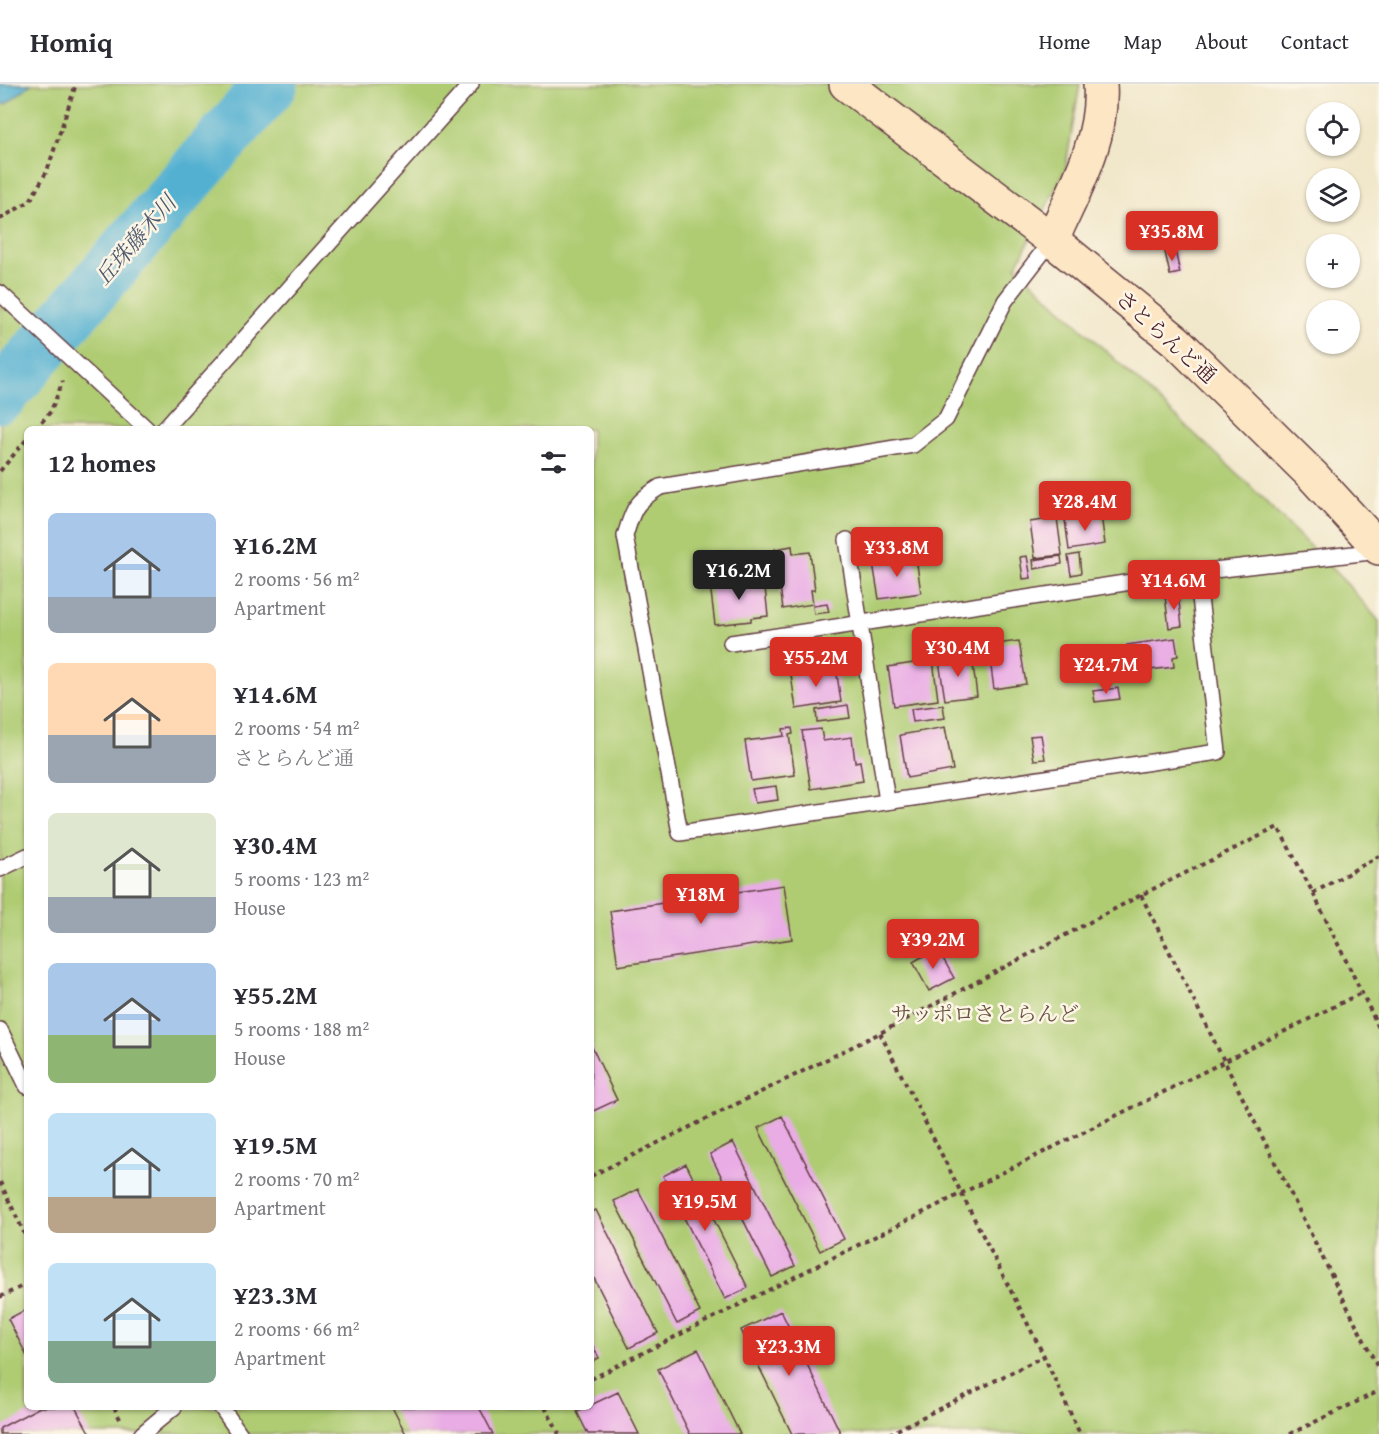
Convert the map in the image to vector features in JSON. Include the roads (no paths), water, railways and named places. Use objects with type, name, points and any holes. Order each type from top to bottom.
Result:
[{"type":"street","name":"さとらんど通","points":[[846,84],[1052,240],[1176,341],[1312,475],[1379,549]]},
{"type":"street","points":[[1052,240],[1092,152],[1101,98],[1100,84]]},
{"type":"lane","points":[[167,426],[471,84]]},
{"type":"lane","points":[[1052,240],[1005,300],[946,419],[913,445],[660,487],[641,498],[630,518],[625,536],[680,833],[1218,752],[1197,572]]},
{"type":"lane","points":[[0,293],[144,426]]},
{"type":"lane","points":[[847,540],[887,801]]},
{"type":"lane","points":[[731,643],[1197,572],[1379,549]]},
{"type":"lane","points":[[0,869],[24,857]]},
{"type":"lane","points":[[0,1030],[24,1080]]},
{"type":"lane","points":[[142,1434],[170,1410]]},
{"type":"lane","points":[[224,1410],[240,1434]]},
{"type":"water","points":[[0,84],[31,84],[6,104],[0,104]]},
{"type":"waterway","name":"丘珠藤木川","points":[[0,396],[271,84]]},
{"type":"park label","name":"サッポロさとらんど","points":[[985,1014]]}]
